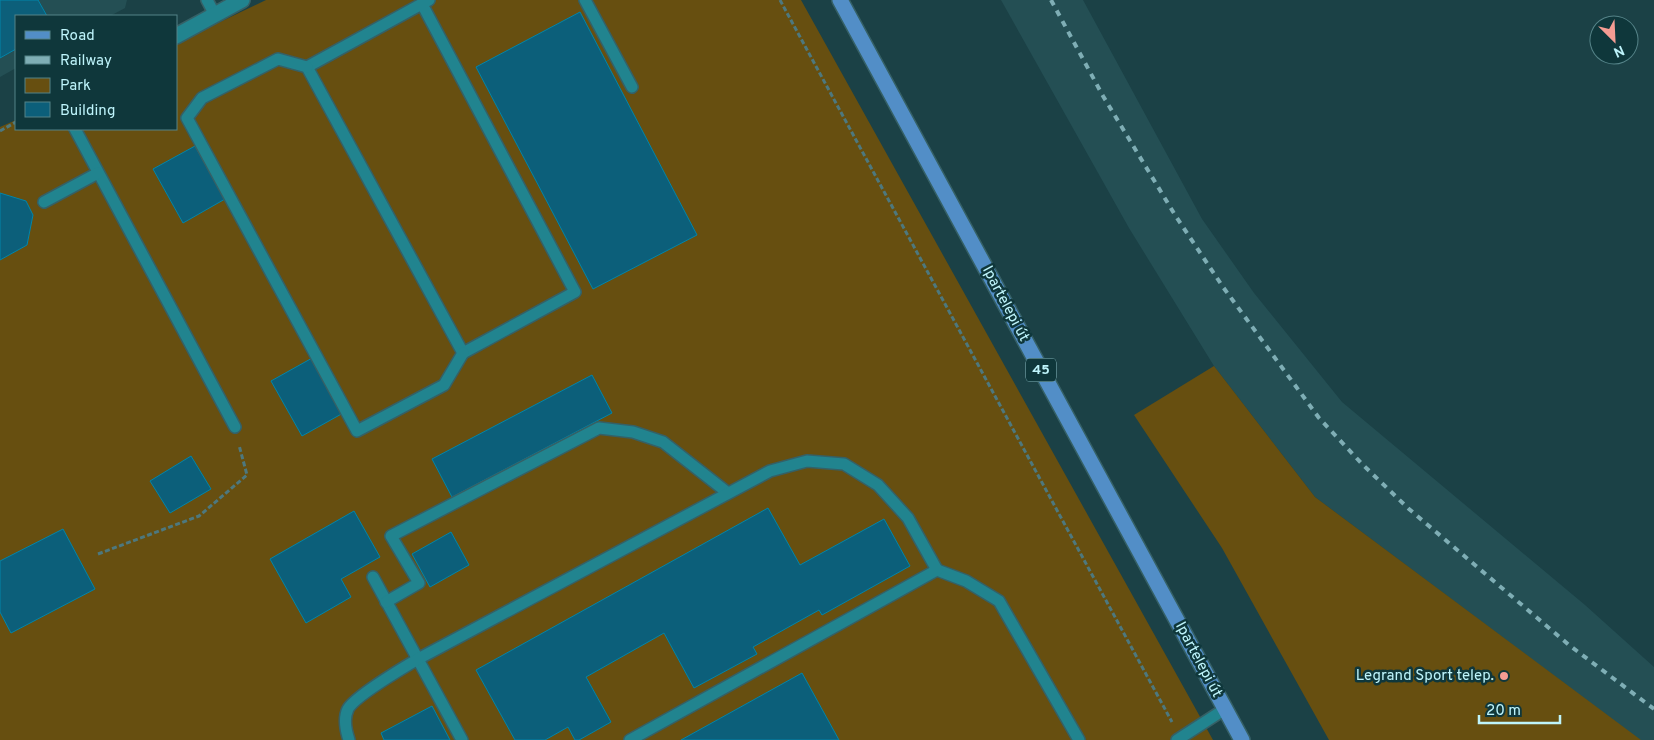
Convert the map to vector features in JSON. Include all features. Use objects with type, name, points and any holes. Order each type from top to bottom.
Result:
[{"type":"main road","name":"Ipartelepi út","points":[[840,0],[1242,740]]},
{"type":"street","points":[[178,35],[242,0]]},
{"type":"lane","points":[[207,0],[215,15]]},
{"type":"lane","points":[[585,0],[632,87]]},
{"type":"lane","points":[[425,2],[576,292],[463,352],[444,384],[358,431],[187,118],[202,98],[278,60],[307,67],[425,2]]},
{"type":"lane","points":[[307,67],[463,352]]},
{"type":"lane","points":[[76,130],[235,428]]},
{"type":"lane","points":[[44,202],[98,173]]},
{"type":"lane","points":[[386,602],[419,583],[391,536],[599,428],[633,432],[663,442],[728,493]]},
{"type":"lane","points":[[349,740],[345,728],[348,709],[369,690],[418,659],[770,471],[807,461],[844,464],[878,484],[908,518],[937,570],[966,581],[1000,601],[1079,740]]},
{"type":"lane","points":[[630,740],[937,570]]},
{"type":"lane","points":[[373,577],[462,740]]},
{"type":"lane","points":[[1179,739],[1225,709]]},
{"type":"path","points":[[780,0],[1179,739]]},
{"type":"path","points":[[0,131],[15,123]]},
{"type":"path","points":[[98,554],[199,516],[247,475],[235,428]]},
{"type":"shaded area","points":[[0,0],[127,0],[125,8],[112,15],[15,15],[15,69],[0,77]]},
{"type":"shaded area","points":[[1001,0],[1083,0],[1202,219],[1254,293],[1342,402],[1585,605],[1654,667],[1654,740],[1640,740],[1315,497],[1214,366],[1129,228]]},
{"type":"green space","points":[[266,0],[801,0],[1213,740],[0,740],[0,127],[15,120],[15,130],[178,130],[178,42]]},
{"type":"green space","points":[[1214,366],[1315,497],[1641,740],[1329,740],[1222,548],[1134,415]]},
{"type":"building","points":[[0,0],[38,0],[46,15],[15,15],[15,50],[0,58]]},
{"type":"building","points":[[580,12],[697,235],[593,289],[476,67]]},
{"type":"building","points":[[195,146],[225,199],[183,223],[153,169]]},
{"type":"building","points":[[0,193],[26,201],[33,215],[27,245],[0,260]]},
{"type":"building","points":[[314,357],[345,412],[302,436],[271,381]]},
{"type":"building","points":[[592,375],[612,413],[452,497],[432,459]]},
{"type":"building","points":[[191,456],[211,489],[170,513],[150,481]]},
{"type":"building","points":[[768,508],[800,565],[884,519],[910,566],[822,615],[819,610],[753,647],[757,654],[694,688],[664,633],[586,677],[611,722],[579,740],[575,740],[568,727],[545,740],[515,740],[476,670]]},
{"type":"building","points":[[354,511],[380,557],[341,579],[351,597],[306,623],[270,559]]},
{"type":"building","points":[[63,529],[95,589],[11,633],[0,612],[0,561]]},
{"type":"building","points":[[451,532],[469,565],[430,587],[412,554]]},
{"type":"building","points":[[802,673],[839,740],[681,740]]},
{"type":"building","points":[[432,706],[450,740],[384,740],[381,733]]},
{"type":"railway","points":[[1051,0],[1103,96],[1175,215],[1223,287],[1319,418],[1363,465],[1409,509],[1569,645],[1654,709]]},
{"type":"place","name":"Legrand Sport telep.","points":[[1504,676]]}]
